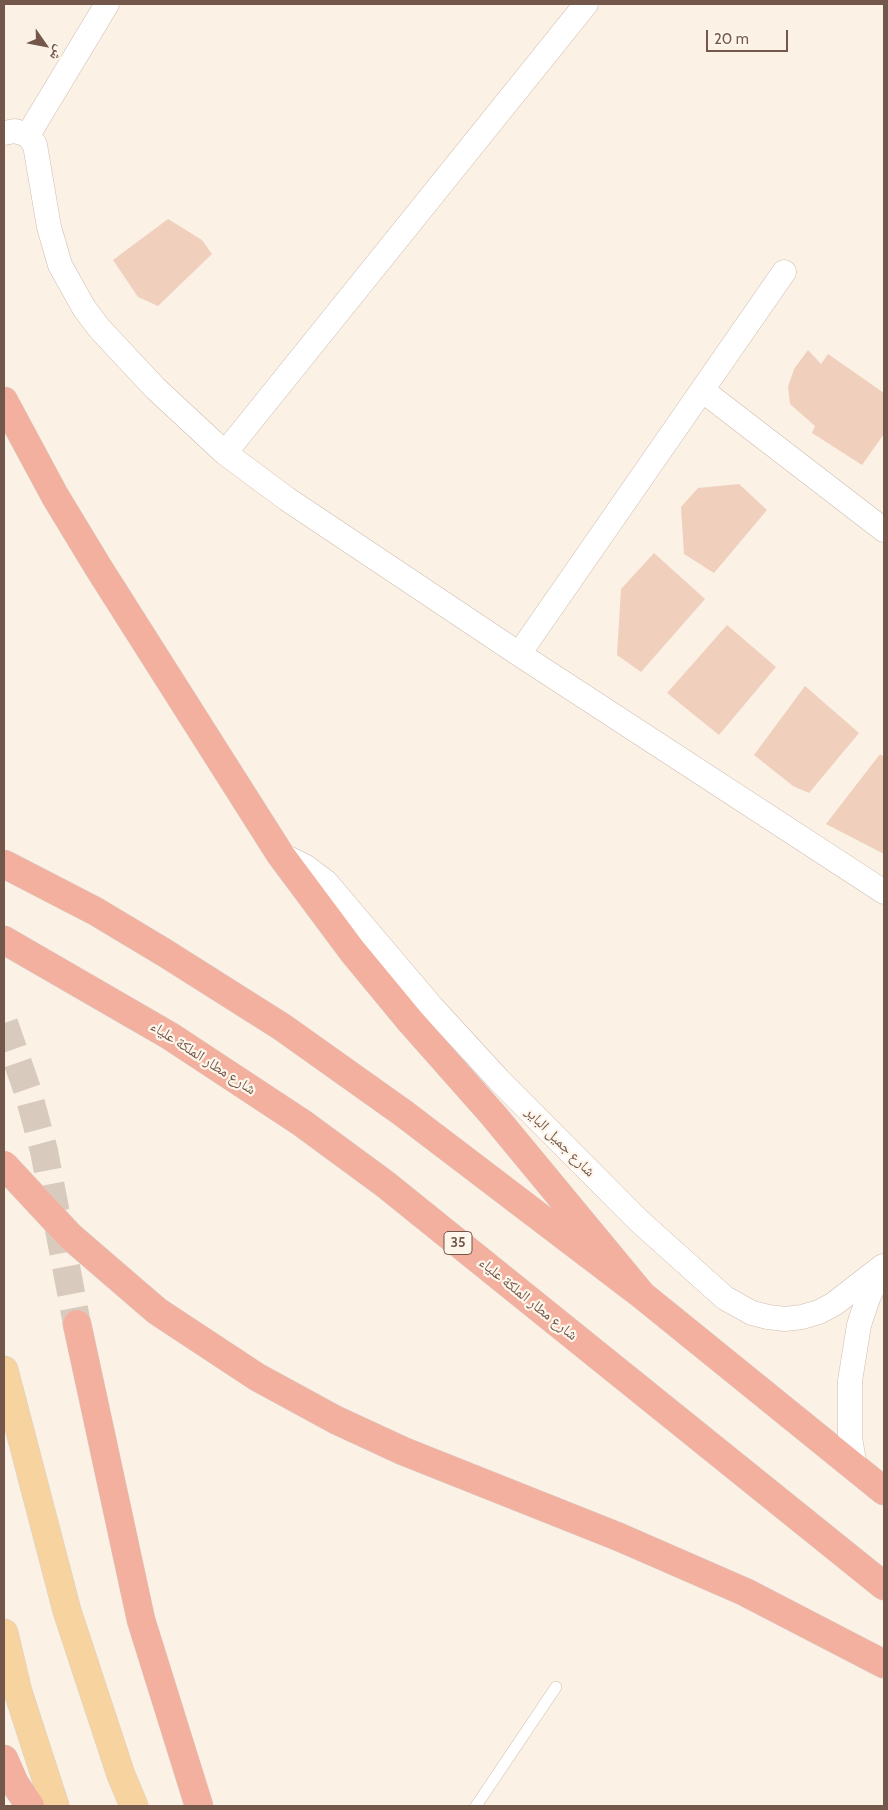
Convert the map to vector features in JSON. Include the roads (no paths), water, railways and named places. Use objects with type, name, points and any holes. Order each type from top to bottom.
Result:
[{"type":"highway","points":[[4,402],[55,496],[98,567],[280,854],[353,952],[410,1021],[494,1116],[642,1295]]},
{"type":"highway","points":[[4,864],[102,915],[282,1027],[403,1113],[642,1295],[884,1491]]},
{"type":"highway","name":"شارع مطار الملكة علياء","points":[[4,940],[92,989],[200,1055],[302,1123],[385,1184],[884,1586]]},
{"type":"highway","points":[[4,1165],[70,1236],[156,1312],[257,1377],[336,1420],[403,1451],[619,1537],[745,1592],[884,1664]]},
{"type":"highway","points":[[77,1324],[141,1620],[199,1806]]},
{"type":"highway","points":[[4,1759],[14,1784],[30,1806]]},
{"type":"main road","points":[[4,1370],[67,1611],[115,1758],[134,1806]]},
{"type":"main road","points":[[4,1633],[18,1692],[55,1806]]},
{"type":"street","points":[[28,135],[107,4]]},
{"type":"street","points":[[225,453],[586,4]]},
{"type":"street","points":[[4,133],[15,131],[28,135],[35,145],[49,227],[60,265],[75,294],[98,328],[179,413],[225,453],[287,499],[518,654],[884,892]]},
{"type":"street","points":[[518,654],[784,272]]},
{"type":"street","points":[[702,390],[884,530]]},
{"type":"street","name":"شارع جميل الباير","points":[[280,854],[306,867],[326,882],[432,1007],[560,1143],[638,1220],[731,1302],[752,1313],[768,1317],[785,1319],[802,1317],[819,1312],[834,1304],[884,1266]]},
{"type":"street","name":"شارع جميل الباير","points":[[855,1467],[849,1410],[854,1352],[868,1298],[884,1266]]},
{"type":"lane","points":[[476,1806],[556,1687]]},
{"type":"tunnel","points":[[4,1023],[28,1092],[44,1151],[77,1324]]}]
